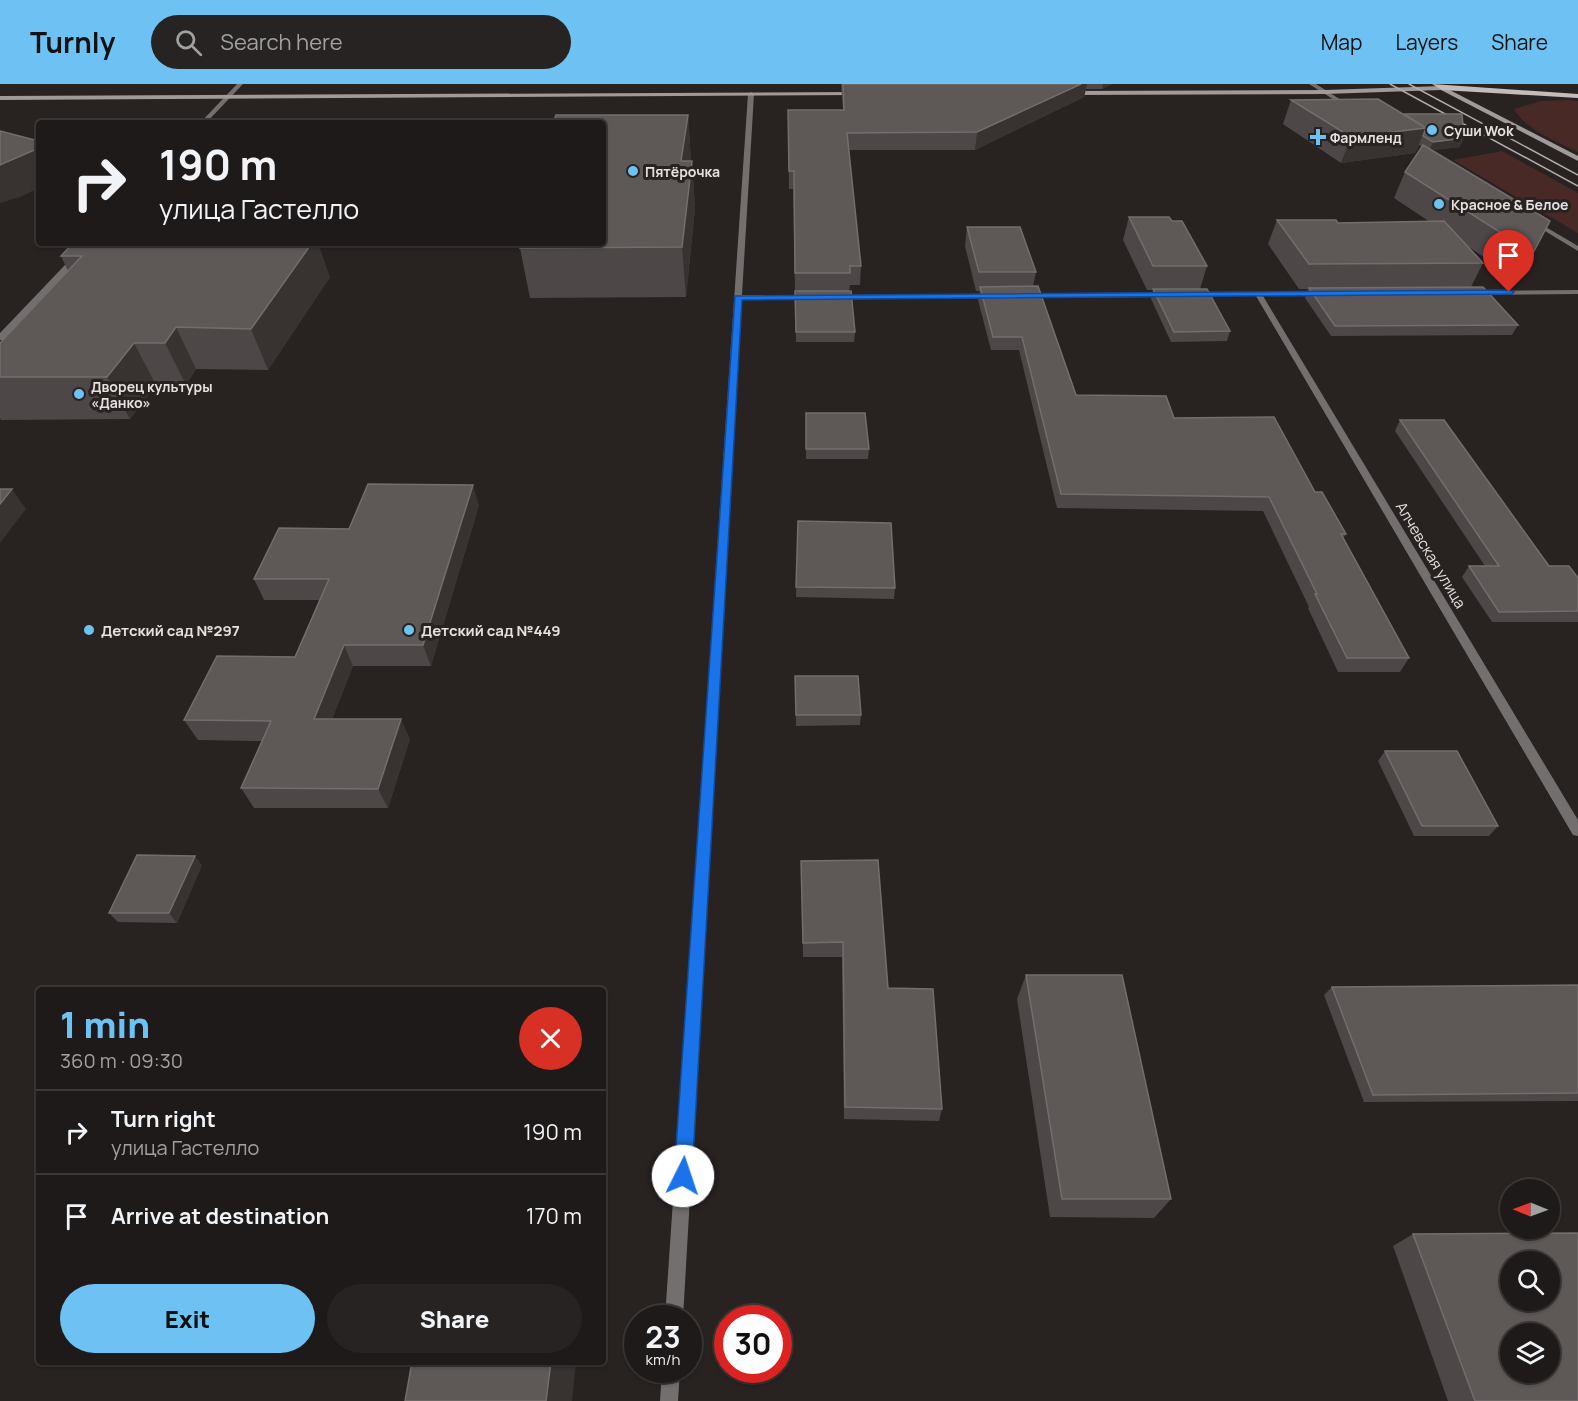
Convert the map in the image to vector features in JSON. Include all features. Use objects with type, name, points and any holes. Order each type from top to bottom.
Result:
[{"type":"main road","points":[[1057,93],[1325,92],[1454,84]]},
{"type":"main road","points":[[1438,86],[1578,96]]},
{"type":"main road","points":[[1438,86],[1578,159]]},
{"type":"main road","points":[[0,98],[866,93]]},
{"type":"street","points":[[206,120],[240,84]]},
{"type":"street","points":[[1312,84],[1355,110]]},
{"type":"street","points":[[675,1305],[751,93]]},
{"type":"street","points":[[1522,214],[1578,249]]},
{"type":"street","points":[[0,338],[87,246]]},
{"type":"street","points":[[1459,293],[1578,292]]},
{"type":"street","points":[[1187,294],[1329,294]]},
{"type":"street","name":"Алчевская улица","points":[[1258,294],[1578,831]]},
{"type":"street","points":[[738,297],[1175,295]]},
{"type":"street","points":[[669,1401],[670,1383]]},
{"type":"shaded area","points":[[1541,101],[1578,101],[1578,152],[1534,129],[1514,109]]},
{"type":"shaded area","points":[[1502,151],[1578,193],[1578,233],[1453,160]]},
{"type":"building","points":[[843,84],[1081,84],[977,132],[847,133],[861,266],[850,266],[850,273],[795,273],[794,171],[789,171],[788,110],[844,110]]},
{"type":"building","points":[[1378,99],[1426,128],[1351,137],[1291,100]]},
{"type":"building","points":[[1404,114],[1462,114],[1464,138],[1433,142],[1423,136],[1426,128]]},
{"type":"building","points":[[556,115],[688,115],[681,161],[692,161],[682,247],[520,248],[521,246],[606,246],[606,120],[554,120]]},
{"type":"building","points":[[0,131],[36,140],[36,149],[0,165]]},
{"type":"building","points":[[1423,145],[1550,221],[1533,253],[1405,172]]},
{"type":"building","points":[[1129,217],[1169,217],[1172,221],[1182,221],[1207,266],[1153,266]]},
{"type":"building","points":[[1277,220],[1336,220],[1338,223],[1444,221],[1483,263],[1309,264]]},
{"type":"building","points":[[967,227],[1020,227],[1036,272],[979,272]]},
{"type":"building","points":[[70,246],[310,246],[251,329],[176,327],[165,343],[134,343],[107,377],[0,377],[0,343],[82,256],[61,256]]},
{"type":"building","points":[[1038,286],[1076,395],[1166,396],[1174,418],[1274,417],[1315,492],[1322,492],[1346,534],[1341,534],[1409,658],[1347,658],[1269,497],[1061,494],[1022,337],[993,337],[980,287]]},
{"type":"building","points":[[1483,287],[1518,325],[1335,326],[1309,288]]},
{"type":"building","points":[[1153,289],[1207,289],[1230,331],[1174,332]]},
{"type":"building","points":[[795,291],[851,291],[855,332],[796,332]]},
{"type":"building","points":[[806,413],[865,413],[869,449],[806,449]]},
{"type":"building","points":[[1400,420],[1444,420],[1549,566],[1569,566],[1578,578],[1578,611],[1499,612],[1469,566],[1499,566]]},
{"type":"building","points":[[368,484],[473,485],[423,645],[344,645],[314,719],[401,719],[378,789],[241,788],[271,721],[184,720],[217,656],[295,657],[329,579],[254,579],[279,528],[349,529]]},
{"type":"building","points":[[0,489],[12,489],[0,504]]},
{"type":"building","points":[[798,521],[891,523],[895,588],[796,587]]},
{"type":"building","points":[[795,676],[858,676],[861,715],[796,715]]},
{"type":"building","points":[[1385,751],[1457,751],[1498,826],[1422,826]]},
{"type":"building","points":[[137,855],[195,856],[169,913],[109,913]]},
{"type":"building","points":[[878,860],[888,988],[933,989],[942,1109],[845,1107],[843,942],[803,943],[801,861]]},
{"type":"building","points":[[1026,975],[1122,975],[1171,1199],[1062,1199]]},
{"type":"building","points":[[1578,985],[1578,1093],[1373,1095],[1332,987]]},
{"type":"building","points":[[1500,1233],[1500,1239],[1560,1239],[1560,1233],[1578,1233],[1578,1401],[1475,1401],[1413,1234]]},
{"type":"building","points":[[411,1365],[551,1365],[546,1401],[405,1401]]},
{"type":"tram line","points":[[1390,84],[1578,186]]},
{"type":"tram line","points":[[1409,84],[1578,175]]},
{"type":"place","name":"Суши Wok","points":[[1432,130]]},
{"type":"place","name":"Фармленд","points":[[1318,137]]},
{"type":"place","name":"Пятёрочка","points":[[633,171]]},
{"type":"place","name":"Красное & Белое","points":[[1439,204]]},
{"type":"place","name":"Дворец культуры «Данко»","points":[[79,394]]},
{"type":"place","name":"Детский сад №297","points":[[89,630]]},
{"type":"place","name":"Детский сад №449","points":[[409,630]]},
{"type":"route","points":[[683,1176],[738,297],[1509,292]]}]
